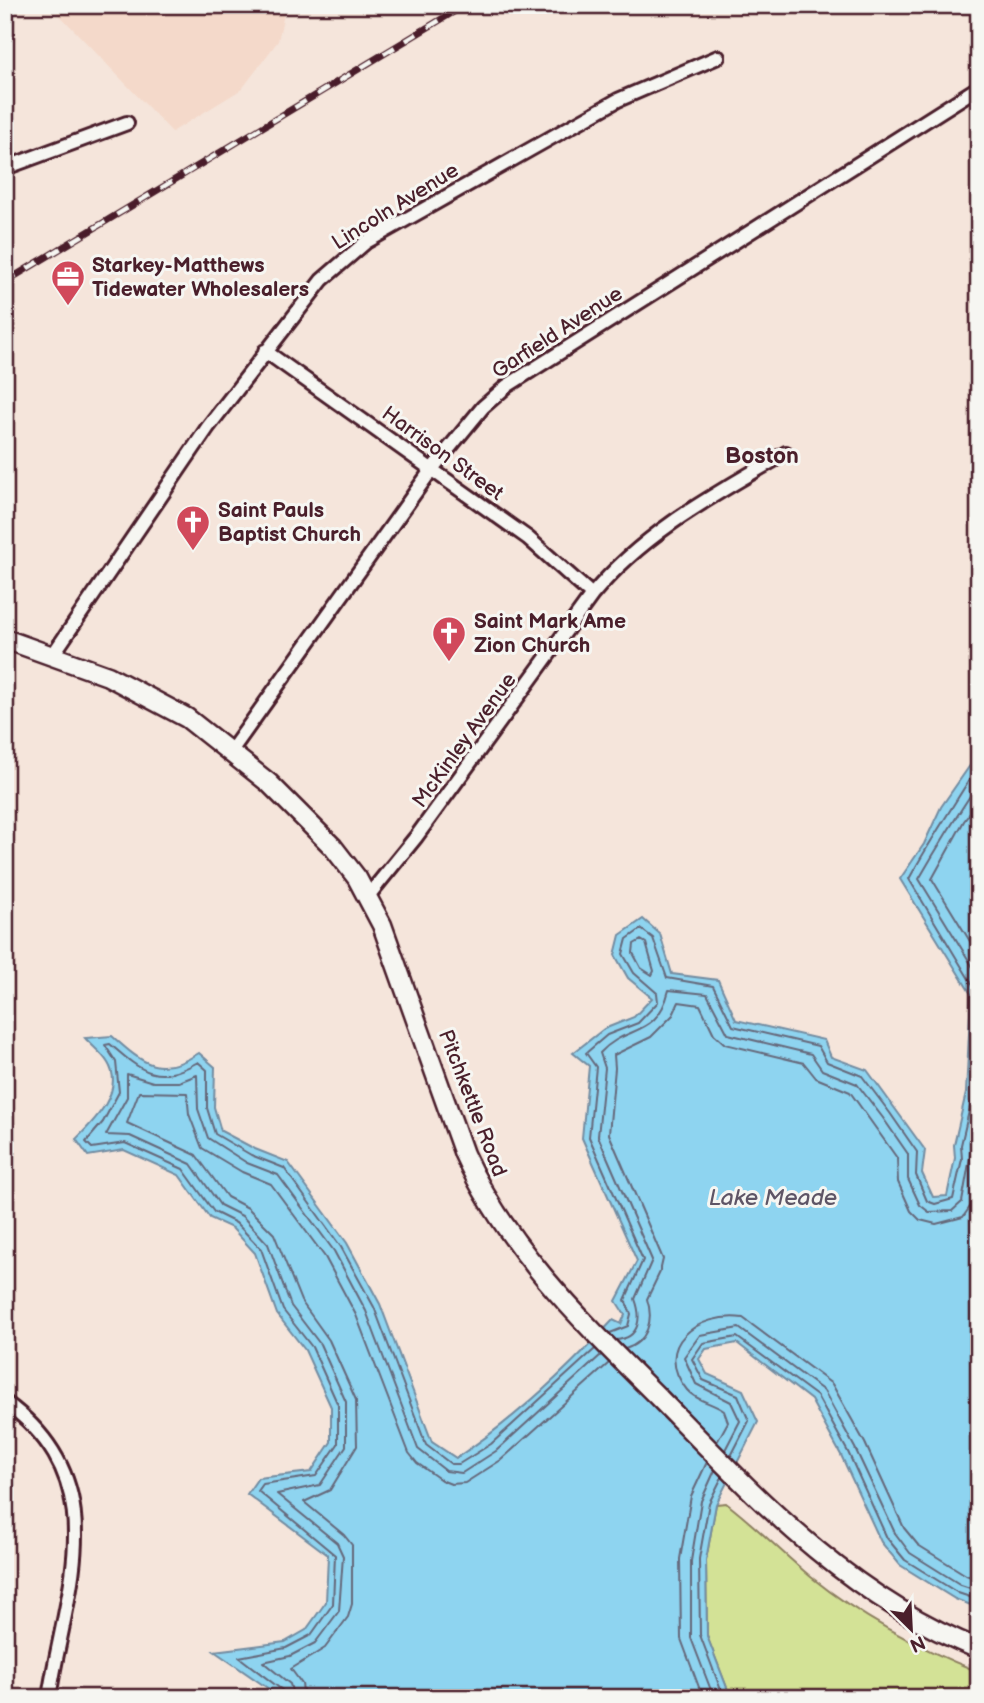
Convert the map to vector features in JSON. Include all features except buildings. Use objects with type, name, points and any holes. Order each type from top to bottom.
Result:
[{"type":"main road","name":"Pitchkettle Road","points":[[5,639],[152,697],[231,751],[269,783],[333,847],[368,896],[387,937],[464,1154],[478,1185],[517,1242],[591,1330],[805,1543],[845,1574],[922,1623],[979,1649]]},
{"type":"street","name":"Lincoln Avenue","points":[[52,656],[124,548],[265,351],[322,280],[366,242],[618,100],[718,57]]},
{"type":"street","name":"Garfield Avenue","points":[[231,751],[432,469],[483,407],[527,371],[979,87]]},
{"type":"street","points":[[5,168],[127,123]]},
{"type":"street","name":"Harrison Street","points":[[265,351],[528,538],[592,595]]},
{"type":"street","name":"McKinley Avenue","points":[[368,896],[416,837],[592,595],[621,562],[652,535],[685,512],[786,453]]},
{"type":"street","points":[[5,1402],[22,1415],[51,1449],[65,1479],[77,1527],[68,1609],[48,1698]]},
{"type":"shaded area","points":[[50,5],[286,5],[278,41],[242,89],[172,132]]},
{"type":"green space","points":[[726,1503],[811,1577],[850,1606],[912,1642],[979,1672],[979,1698],[731,1698],[707,1636],[706,1560],[716,1504]]},
{"type":"water","name":"Lake Meade","points":[[971,764],[979,764],[979,1608],[955,1599],[900,1565],[881,1542],[841,1455],[811,1400],[737,1343],[706,1349],[699,1359],[707,1374],[743,1390],[758,1422],[716,1504],[706,1560],[707,1636],[731,1698],[282,1698],[214,1651],[285,1642],[306,1630],[326,1602],[328,1555],[247,1494],[258,1478],[311,1472],[331,1442],[331,1407],[305,1350],[277,1314],[255,1253],[232,1228],[210,1218],[179,1175],[124,1150],[88,1156],[76,1139],[99,1114],[113,1084],[108,1063],[85,1038],[112,1036],[143,1061],[153,1065],[173,1065],[199,1053],[215,1067],[214,1107],[221,1131],[288,1162],[347,1243],[380,1304],[432,1442],[456,1458],[519,1411],[577,1358],[613,1320],[621,1324],[625,1315],[616,1301],[637,1261],[582,1138],[589,1066],[573,1053],[604,1029],[634,1017],[652,998],[628,978],[615,955],[620,935],[643,919],[660,934],[672,974],[718,980],[736,1020],[824,1040],[831,1057],[867,1070],[925,1150],[922,1173],[933,1197],[947,1196],[955,1158],[954,1145],[966,1093],[971,994],[900,879],[924,844],[941,807]]},
{"type":"railway","points":[[5,282],[465,5]]},
{"type":"place","name":"Starkey-Matthews Tidewater Wholesalers","points":[[68,307]]},
{"type":"place","name":"Saint Pauls Baptist Church","points":[[193,552]]},
{"type":"place","name":"Saint Mark Ame Zion Church","points":[[449,663]]},
{"type":"district","name":"Boston","points":[[762,455]]}]
